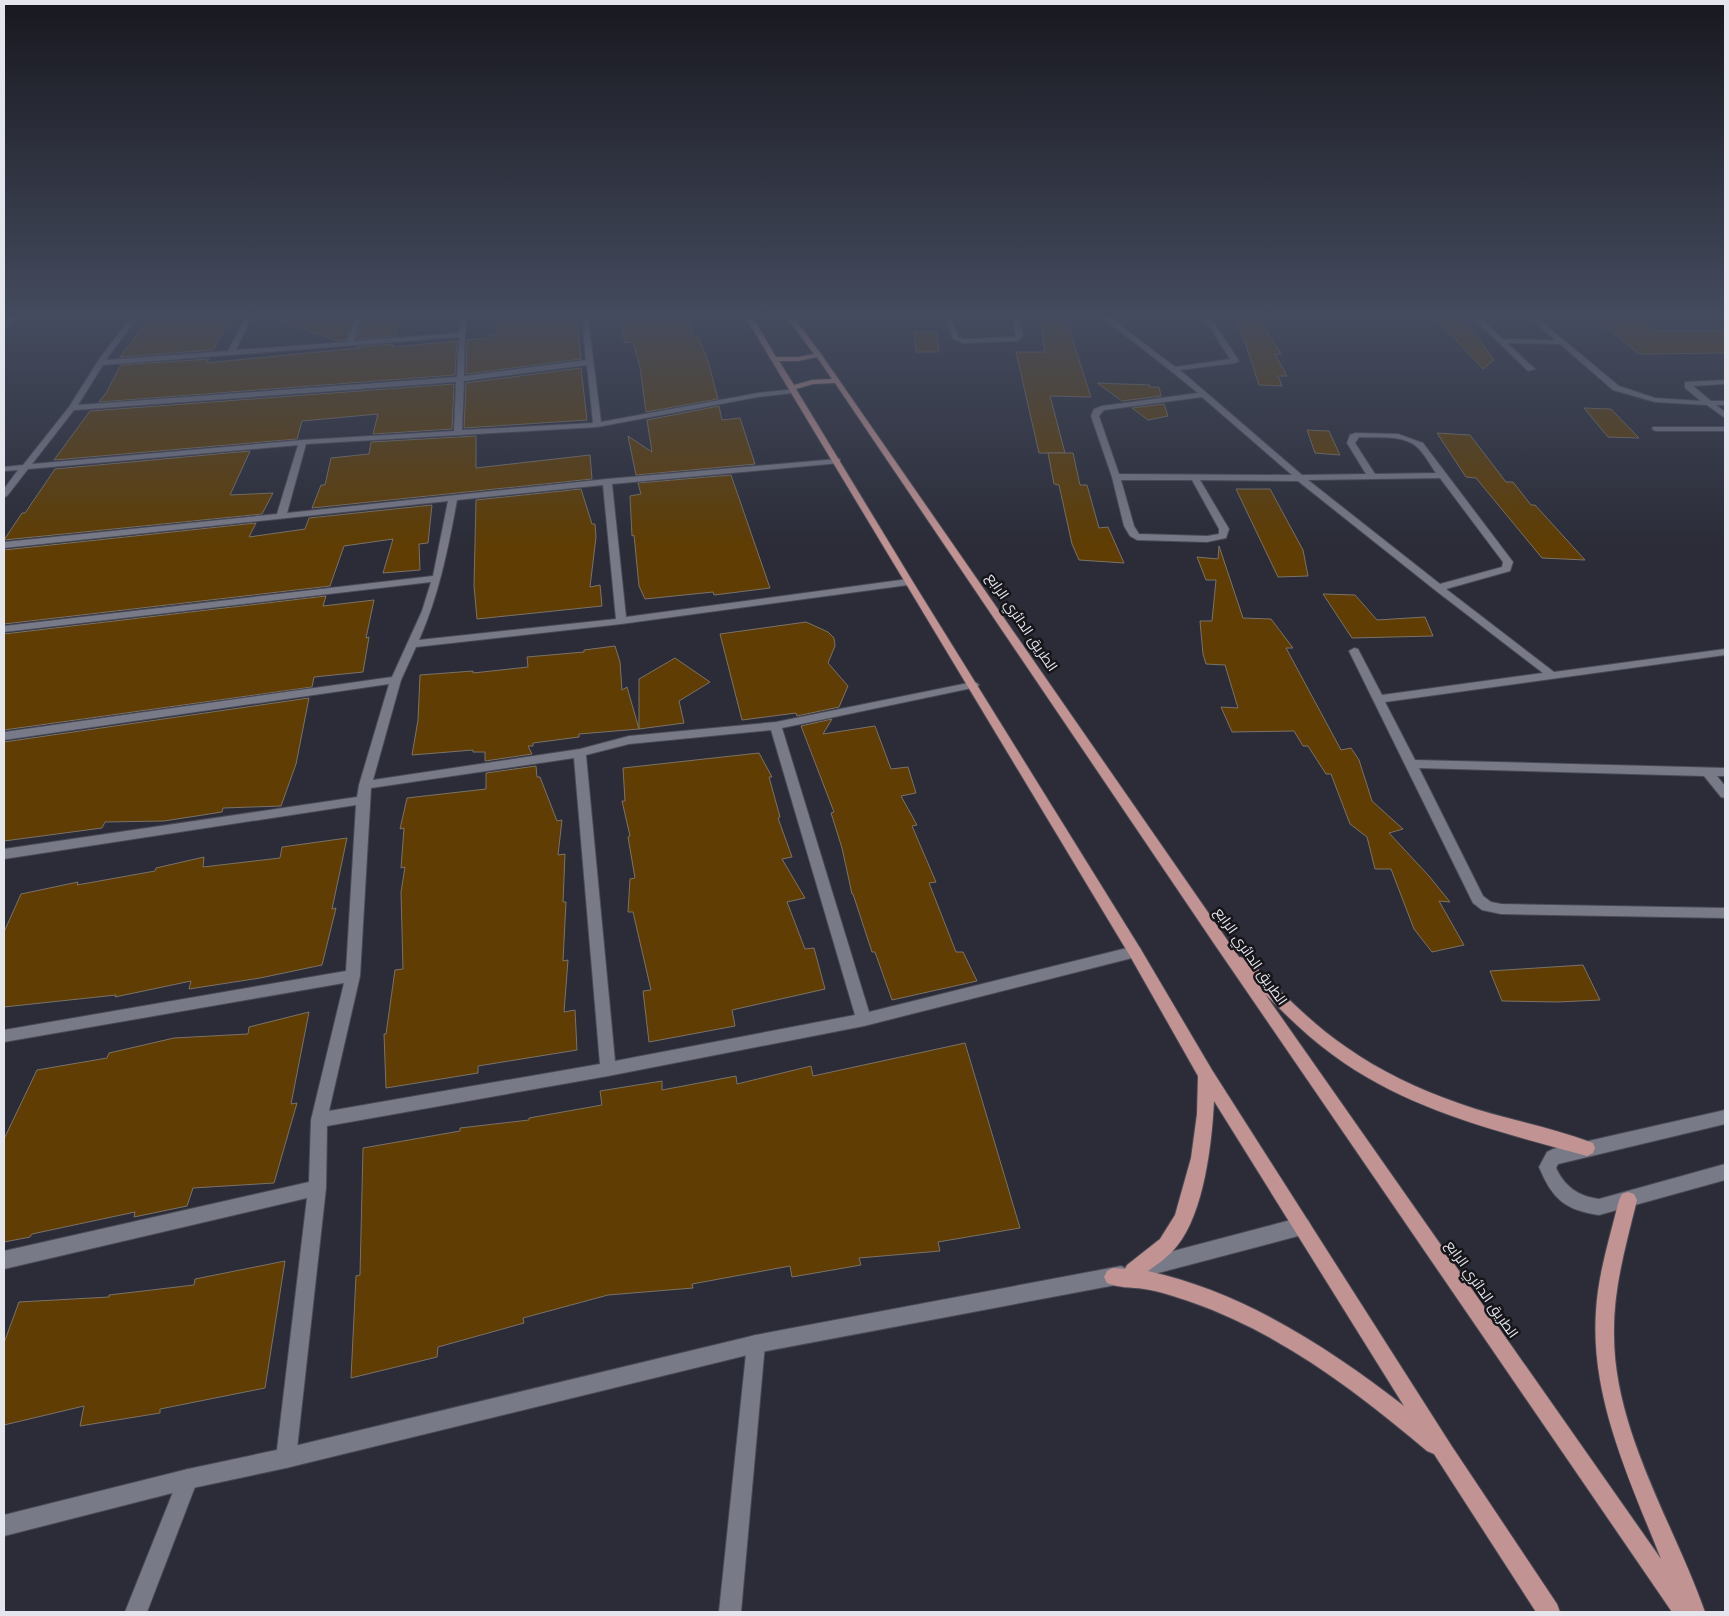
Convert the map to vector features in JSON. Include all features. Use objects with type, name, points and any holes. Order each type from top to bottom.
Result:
[{"type":"main road","points":[[794,393],[1135,952],[1206,1075],[1444,1452],[1550,1612]]},
{"type":"main road","name":"الطريق الدائري الرابع","points":[[846,393],[1220,940],[1685,1612]]},
{"type":"main road","points":[[1220,940],[1307,1025],[1340,1052],[1404,1091],[1445,1108],[1587,1148]]},
{"type":"main road","points":[[1133,1271],[1174,1238],[1188,1207],[1196,1174],[1206,1108],[1206,1075]]},
{"type":"main road","points":[[1628,1200],[1609,1278],[1604,1313],[1606,1352],[1612,1396],[1625,1444],[1694,1612]]},
{"type":"main road","points":[[1114,1277],[1150,1280],[1208,1299],[1266,1326],[1325,1360],[1384,1402],[1444,1452]]},
{"type":"street","points":[[4,494],[81,393]]},
{"type":"street","points":[[72,408],[268,393]]},
{"type":"street","points":[[458,434],[460,393]]},
{"type":"street","points":[[594,393],[597,425]]},
{"type":"street","points":[[4,469],[303,442],[597,425],[771,393]]},
{"type":"street","points":[[1630,393],[1658,400],[1725,403]]},
{"type":"street","points":[[1697,393],[1725,416]]},
{"type":"street","points":[[1195,478],[1224,529],[1223,536],[1219,538],[1137,537],[1131,531],[1116,477],[1095,416],[1099,410],[1202,395],[1300,478],[1438,588],[1553,676]]},
{"type":"street","points":[[1656,429],[1725,429]]},
{"type":"street","points":[[1371,476],[1351,443],[1350,440],[1355,436],[1410,439],[1420,444],[1508,562],[1509,566],[1507,569],[1438,588]]},
{"type":"street","points":[[281,517],[303,442]]},
{"type":"street","points":[[4,545],[607,482],[837,461]]},
{"type":"street","points":[[1116,477],[1300,478],[1442,475]]},
{"type":"street","points":[[607,482],[621,621]]},
{"type":"street","points":[[286,1458],[317,1188],[319,1120],[353,976],[365,785],[396,680],[427,610],[437,578],[453,499]]},
{"type":"street","points":[[4,629],[437,578]]},
{"type":"street","points":[[412,644],[621,621],[908,582]]},
{"type":"street","points":[[1354,651],[1478,898],[1488,906],[1501,909],[1725,913]]},
{"type":"street","points":[[1379,699],[1725,652]]},
{"type":"street","points":[[4,736],[396,680]]},
{"type":"street","points":[[365,785],[580,754],[629,740],[776,726],[972,685]]},
{"type":"street","points":[[776,726],[864,1020]]},
{"type":"street","points":[[580,754],[608,1069]]},
{"type":"street","points":[[1412,764],[1725,772]]},
{"type":"street","points":[[1707,771],[1725,794]]},
{"type":"street","points":[[4,854],[363,800]]},
{"type":"street","points":[[319,1120],[608,1069],[864,1020],[1135,952]]},
{"type":"street","points":[[4,1036],[353,976]]},
{"type":"street","points":[[1725,1117],[1553,1157],[1547,1167],[1553,1181],[1563,1195],[1583,1206],[1599,1207],[1725,1172]]},
{"type":"street","points":[[4,1260],[317,1188]]},
{"type":"street","points":[[4,1526],[188,1479],[286,1458],[756,1344],[1114,1277],[1302,1226]]},
{"type":"street","points":[[730,1612],[756,1344]]},
{"type":"street","points":[[136,1612],[188,1479]]},
{"type":"building","points":[[106,393],[212,393],[99,402]]},
{"type":"building","points":[[327,393],[454,393],[452,429],[373,434],[378,414],[302,421],[297,439],[54,460],[90,411]]},
{"type":"building","points":[[466,393],[584,393],[587,420],[464,428]]},
{"type":"building","points":[[644,393],[717,393],[718,399],[646,412]]},
{"type":"building","points":[[1025,393],[1090,393],[1091,397],[1050,396],[1065,453],[1039,453]]},
{"type":"building","points":[[1111,393],[1160,393],[1161,396],[1122,401]]},
{"type":"building","points":[[1164,404],[1168,416],[1148,420],[1132,408]]},
{"type":"building","points":[[719,406],[722,420],[740,418],[755,464],[636,475],[628,436],[652,452],[647,420]]},
{"type":"building","points":[[1584,408],[1611,409],[1639,438],[1608,437]]},
{"type":"building","points":[[1307,430],[1329,431],[1340,455],[1315,453]]},
{"type":"building","points":[[1437,433],[1470,435],[1506,482],[1513,482],[1531,505],[1535,505],[1585,560],[1542,558],[1476,478],[1466,477]]},
{"type":"building","points":[[476,436],[476,468],[590,455],[592,479],[312,508],[321,485],[325,485],[331,458],[369,454],[371,442]]},
{"type":"building","points":[[250,451],[230,495],[273,493],[262,514],[4,540],[55,469]]},
{"type":"building","points":[[1048,453],[1073,453],[1080,485],[1087,485],[1099,528],[1108,527],[1124,563],[1079,560],[1072,544],[1059,485],[1054,484]]},
{"type":"building","points":[[731,475],[770,588],[714,595],[713,592],[645,599],[639,586],[634,535],[632,536],[630,496],[641,494],[638,483]]},
{"type":"building","points":[[581,489],[592,524],[595,524],[596,537],[590,587],[600,585],[602,606],[477,619],[474,586],[476,500]]},
{"type":"building","points":[[1236,489],[1270,489],[1303,550],[1308,576],[1278,577]]},
{"type":"building","points":[[432,505],[428,543],[419,544],[420,570],[383,573],[393,539],[344,546],[330,586],[4,624],[4,550],[256,523],[249,537],[305,529],[309,518]]},
{"type":"building","points":[[1219,546],[1243,618],[1271,619],[1293,648],[1286,648],[1341,750],[1351,748],[1359,760],[1372,801],[1403,829],[1389,833],[1450,902],[1439,901],[1464,945],[1432,952],[1414,929],[1391,869],[1375,869],[1367,837],[1350,824],[1331,774],[1326,774],[1308,746],[1303,746],[1294,731],[1232,732],[1221,707],[1238,708],[1225,665],[1206,664],[1203,654],[1200,621],[1212,621],[1216,580],[1206,580],[1197,557],[1218,559]]},
{"type":"building","points":[[1323,594],[1355,595],[1377,620],[1425,617],[1433,636],[1352,638]]},
{"type":"building","points":[[326,596],[323,606],[374,600],[366,638],[369,637],[363,672],[314,677],[312,687],[4,730],[4,634]]},
{"type":"building","points":[[806,622],[828,632],[834,638],[835,646],[828,663],[848,686],[839,707],[797,716],[796,713],[742,720],[720,634]]},
{"type":"building","points":[[615,646],[620,662],[622,690],[627,687],[639,729],[579,734],[579,737],[533,743],[533,746],[528,746],[532,754],[485,761],[485,752],[473,752],[473,750],[412,755],[418,720],[420,675],[473,671],[473,673],[528,667],[527,657],[584,652],[584,650]]},
{"type":"building","points":[[675,658],[710,682],[679,701],[684,723],[639,729],[639,679]]},
{"type":"building","points":[[309,698],[296,764],[281,806],[223,808],[222,812],[164,821],[105,822],[102,828],[4,841],[4,742]]},
{"type":"building","points":[[832,719],[823,734],[875,726],[891,769],[908,767],[916,793],[901,796],[917,825],[912,826],[936,882],[929,883],[956,952],[963,952],[977,981],[892,1000],[875,952],[872,952],[852,894],[842,848],[831,813],[834,812],[801,726]]},
{"type":"building","points":[[759,753],[772,777],[769,777],[780,817],[778,818],[792,857],[782,859],[805,898],[787,902],[805,949],[814,948],[825,989],[732,1010],[735,1026],[649,1042],[643,991],[651,990],[633,912],[628,912],[630,879],[635,878],[628,837],[630,836],[622,801],[625,801],[623,768]]},
{"type":"building","points":[[536,766],[537,777],[540,777],[557,821],[562,820],[558,855],[565,854],[563,902],[566,902],[563,961],[568,960],[564,1012],[575,1010],[577,1050],[478,1066],[478,1073],[386,1088],[384,1034],[386,1034],[395,970],[403,969],[401,892],[405,867],[401,868],[404,828],[400,829],[407,798],[486,789],[486,773]]},
{"type":"building","points":[[347,838],[332,909],[336,908],[322,965],[260,978],[189,989],[191,981],[115,997],[116,995],[4,1007],[4,932],[21,894],[78,882],[77,885],[155,871],[156,868],[204,857],[203,867],[280,858],[282,847]]},
{"type":"building","points":[[1583,965],[1600,1000],[1558,1002],[1502,1001],[1490,971]]},
{"type":"building","points":[[309,1012],[291,1104],[297,1103],[274,1183],[193,1188],[187,1206],[134,1217],[135,1212],[32,1234],[30,1237],[4,1242],[4,1139],[37,1070],[107,1058],[109,1053],[174,1038],[248,1034],[249,1027]]},
{"type":"building","points":[[965,1043],[1020,1228],[938,1242],[940,1251],[859,1258],[861,1265],[792,1277],[790,1266],[692,1284],[693,1288],[608,1295],[523,1318],[524,1323],[438,1347],[437,1357],[351,1378],[356,1276],[360,1275],[363,1148],[460,1131],[460,1128],[529,1120],[529,1118],[602,1105],[600,1091],[662,1081],[662,1090],[736,1076],[737,1084],[811,1066],[813,1076]]},
{"type":"building","points":[[285,1261],[265,1388],[160,1409],[160,1413],[80,1426],[84,1406],[4,1425],[4,1343],[19,1302],[109,1297],[109,1295],[194,1285],[195,1279]]}]
